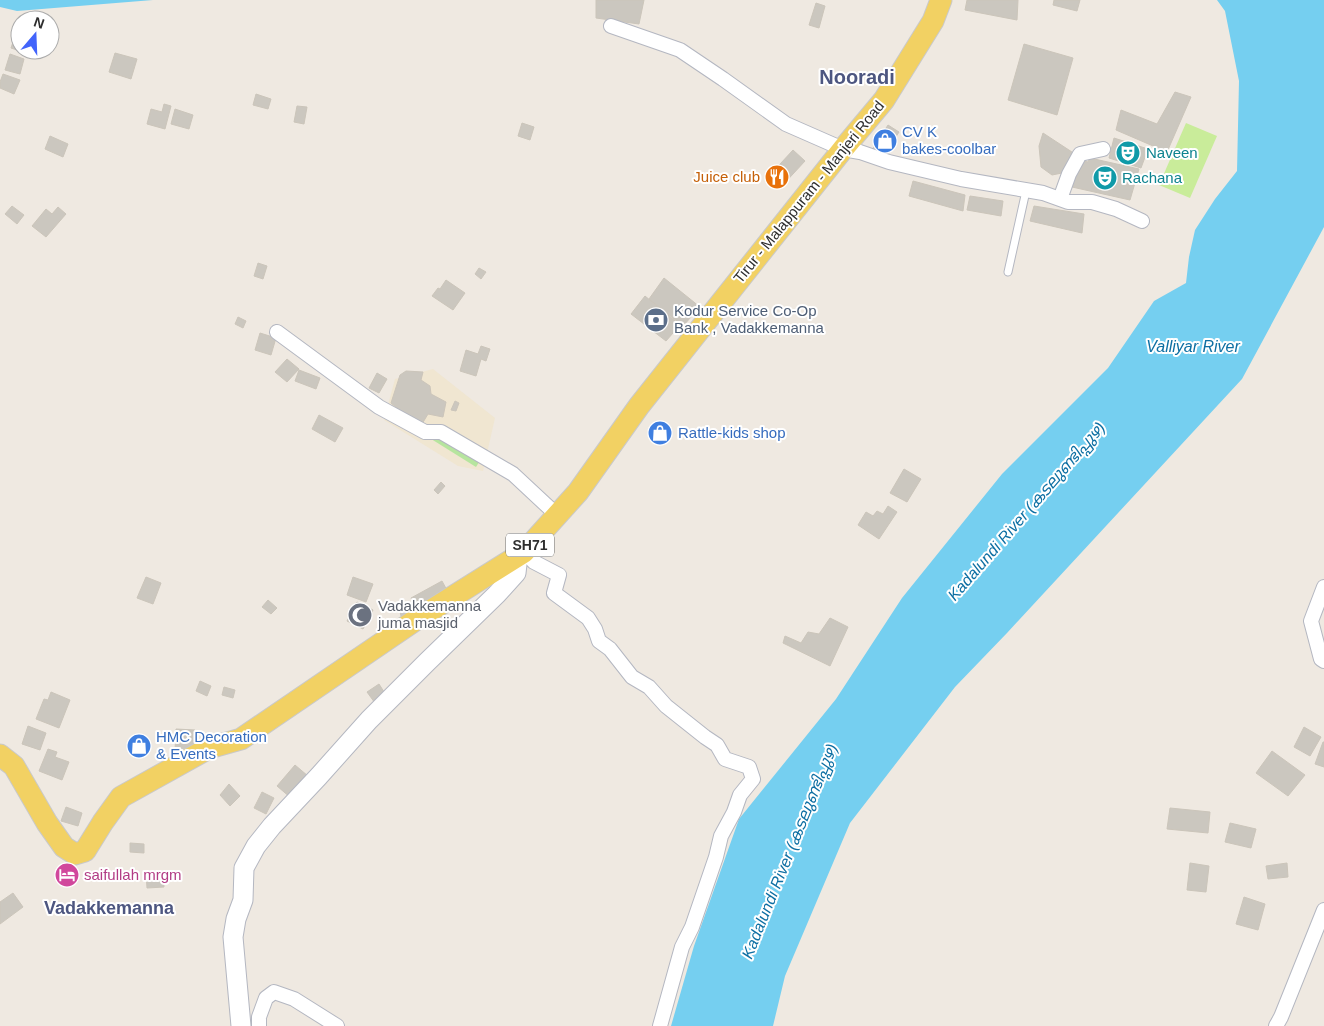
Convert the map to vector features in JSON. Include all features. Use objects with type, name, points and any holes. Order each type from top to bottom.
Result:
[{"type":"main road","name":"Tirur - Malappuram - Manjeri Road","points":[[0,754],[14,766],[47,823],[64,847],[75,854],[85,851],[121,797],[209,748],[241,739],[414,620],[521,554],[578,492],[639,406],[884,100],[933,21],[941,0]]},
{"type":"main road","points":[[241,1026],[233,937],[236,919],[243,900],[244,868],[256,846],[369,720],[497,594],[516,573],[521,554]]},
{"type":"street","points":[[611,26],[680,50],[786,124],[843,149],[961,179],[1043,193],[1068,202],[1092,202],[1116,208],[1142,221]]},
{"type":"street","points":[[1060,199],[1069,174],[1080,154],[1103,149]]},
{"type":"street","points":[[277,332],[380,407],[425,432],[441,432],[513,474],[557,515]]},
{"type":"street","points":[[521,554],[559,575],[554,593],[588,618],[595,629],[599,641],[610,649],[632,677],[649,688],[666,706],[705,738],[717,745],[725,760],[749,767],[752,779],[740,795],[734,812],[721,836],[716,857],[692,927],[682,947],[660,1026]]},
{"type":"street","points":[[1324,587],[1311,621],[1321,659],[1324,661]]},
{"type":"street","points":[[1276,1026],[1324,910]]},
{"type":"street","points":[[259,1026],[266,998],[274,992],[294,999],[337,1026]]},
{"type":"lane","points":[[1008,272],[1026,191]]},
{"type":"shaded area","points":[[433,369],[495,418],[483,471],[458,466],[384,420],[395,379]]},
{"type":"green space","points":[[1186,123],[1217,136],[1190,198],[1159,185]]},
{"type":"green space","points":[[434,426],[449,428],[481,459],[476,467],[428,437]]},
{"type":"water","points":[[0,0],[153,0],[29,10],[13,10],[0,7]]},
{"type":"water","name":"Valliyar River","points":[[1217,0],[1324,0],[1324,227],[1242,379],[955,687],[850,823],[785,976],[773,1026],[671,1026],[694,946],[739,819],[836,699],[902,598],[1002,474],[1108,368],[1154,301],[1186,283],[1195,230],[1215,199],[1237,171],[1239,81],[1225,11]]},
{"type":"building","points":[[596,0],[644,0],[639,24],[596,18]]},
{"type":"building","points":[[967,0],[1018,0],[1017,20],[965,10]]},
{"type":"building","points":[[1054,0],[1080,0],[1077,11],[1053,5]]},
{"type":"building","points":[[816,3],[825,6],[819,28],[809,25]]},
{"type":"building","points":[[1024,44],[1073,58],[1057,115],[1008,100]]},
{"type":"building","points":[[115,53],[137,59],[131,79],[109,72]]},
{"type":"building","points":[[10,54],[10,60],[24,60],[20,74],[5,70]]},
{"type":"building","points":[[3,74],[20,80],[14,94],[0,88]]},
{"type":"building","points":[[1175,92],[1191,97],[1167,152],[1116,130],[1121,110],[1157,124]]},
{"type":"building","points":[[256,94],[271,99],[268,109],[253,105]]},
{"type":"building","points":[[164,104],[171,106],[165,129],[147,124],[151,109],[162,112]]},
{"type":"building","points":[[297,106],[307,107],[304,124],[294,122]]},
{"type":"building","points":[[175,109],[193,115],[189,129],[171,124]]},
{"type":"building","points":[[522,123],[534,127],[530,140],[518,136]]},
{"type":"building","name":"CV K bakes-coolbar","points":[[888,125],[899,132],[883,157],[872,150]]},
{"type":"building","points":[[1043,133],[1075,154],[1067,172],[1052,175],[1041,167],[1039,146]]},
{"type":"building","points":[[50,136],[68,144],[63,157],[45,149]]},
{"type":"building","name":"Naveen","points":[[1114,138],[1148,149],[1141,168],[1109,158]]},
{"type":"building","points":[[793,150],[805,161],[781,187],[769,176]]},
{"type":"building","name":"Rachana","points":[[1090,158],[1139,169],[1130,200],[1072,187],[1079,160],[1088,162]]},
{"type":"building","points":[[913,181],[965,195],[963,211],[909,196]]},
{"type":"building","points":[[970,196],[1003,201],[1001,216],[967,210]]},
{"type":"building","points":[[12,206],[24,215],[17,224],[5,214]]},
{"type":"building","points":[[1034,206],[1084,214],[1082,233],[1030,221]]},
{"type":"building","points":[[58,207],[66,214],[46,237],[32,226],[46,209],[52,214]]},
{"type":"building","points":[[258,263],[267,266],[263,279],[254,276]]},
{"type":"building","points":[[479,268],[486,272],[481,279],[475,274]]},
{"type":"building","points":[[664,278],[700,307],[683,326],[649,299]]},
{"type":"building","points":[[446,280],[465,293],[453,310],[432,296]]},
{"type":"building","name":"Kodur Service Co-Op Bank , Vadakkemanna","points":[[645,296],[680,325],[666,341],[631,314]]},
{"type":"building","points":[[238,317],[246,321],[243,328],[235,324]]},
{"type":"building","points":[[260,333],[276,338],[271,355],[255,350]]},
{"type":"building","points":[[481,346],[490,349],[486,361],[481,359],[476,376],[460,371],[466,350],[478,354]]},
{"type":"building","points":[[287,359],[299,369],[287,382],[275,372]]},
{"type":"building","points":[[299,370],[320,378],[316,389],[295,381]]},
{"type":"building","points":[[406,371],[423,372],[421,380],[430,386],[431,394],[446,402],[443,417],[428,414],[422,424],[409,418],[391,403],[400,375]]},
{"type":"building","points":[[377,373],[387,379],[379,393],[369,388]]},
{"type":"building","points":[[455,401],[459,403],[456,411],[451,410]]},
{"type":"building","points":[[319,415],[343,428],[335,442],[312,429]]},
{"type":"building","points":[[904,469],[921,479],[907,502],[890,493]]},
{"type":"building","points":[[441,482],[445,486],[438,494],[434,490]]},
{"type":"building","points":[[888,506],[897,512],[879,539],[858,525],[866,512],[873,516],[877,511],[883,514]]},
{"type":"building","points":[[146,577],[161,583],[153,604],[137,598]]},
{"type":"building","points":[[353,577],[373,584],[366,602],[347,595]]},
{"type":"building","points":[[442,581],[448,592],[417,609],[411,598]]},
{"type":"building","points":[[268,600],[277,608],[271,614],[262,607]]},
{"type":"building","name":"Vadakkemanna juma masjid","points":[[357,602],[373,610],[363,629],[347,621]]},
{"type":"building","points":[[409,605],[411,614],[401,616],[399,608]]},
{"type":"building","points":[[830,618],[848,627],[830,666],[783,643],[785,636],[801,643],[808,632],[819,634]]},
{"type":"building","points":[[200,681],[211,686],[207,696],[196,691]]},
{"type":"building","points":[[379,684],[386,695],[375,703],[367,692]]},
{"type":"building","points":[[224,687],[235,690],[233,698],[222,695]]},
{"type":"building","points":[[51,692],[70,700],[59,728],[36,719],[44,699],[48,700]]},
{"type":"building","points":[[28,726],[46,733],[40,750],[22,744]]},
{"type":"building","points":[[1304,727],[1321,737],[1310,756],[1294,747]]},
{"type":"building","points":[[176,729],[195,730],[194,751],[175,751]]},
{"type":"building","points":[[1324,742],[1324,767],[1315,764]]},
{"type":"building","points":[[48,749],[57,752],[55,757],[69,762],[62,780],[39,771]]},
{"type":"building","points":[[1272,751],[1305,775],[1288,796],[1256,773]]},
{"type":"building","points":[[295,765],[308,776],[291,798],[277,786]]},
{"type":"building","points":[[229,784],[240,796],[230,806],[220,795]]},
{"type":"building","points":[[262,792],[274,798],[266,814],[254,808]]},
{"type":"building","points":[[66,807],[82,813],[78,826],[61,821]]},
{"type":"building","points":[[1170,808],[1210,812],[1208,833],[1167,829]]},
{"type":"building","points":[[1230,823],[1256,829],[1251,848],[1225,842]]},
{"type":"building","points":[[130,843],[144,844],[144,853],[130,852]]},
{"type":"building","points":[[1190,863],[1209,866],[1206,892],[1187,890]]},
{"type":"building","points":[[1287,863],[1288,877],[1268,879],[1266,866]]},
{"type":"building","points":[[163,872],[164,887],[147,888],[146,873]]},
{"type":"building","points":[[13,893],[23,907],[0,924],[0,902]]},
{"type":"building","points":[[1244,897],[1265,904],[1258,930],[1236,924]]},
{"type":"place","name":"CV K bakes-coolbar","points":[[885,141]]},
{"type":"place","name":"Naveen","points":[[1128,153]]},
{"type":"place","name":"Juice club","points":[[777,177]]},
{"type":"place","name":"Rachana","points":[[1105,178]]},
{"type":"place","name":"Kodur Service Co-Op Bank , Vadakkemanna","points":[[656,320]]},
{"type":"place","name":"Rattle-kids shop","points":[[660,433]]},
{"type":"place","name":"Vadakkemanna juma masjid","points":[[360,615]]},
{"type":"place","name":"HMC Decoration & Events","points":[[139,746]]},
{"type":"place","name":"saifullah mrgm","points":[[67,875]]},
{"type":"district","name":"Nooradi","points":[[857,77]]},
{"type":"district","name":"Vadakkemanna","points":[[109,908]]},
{"type":"water label","name":"Kadalundi River (കടലുണ്ടിപ്പുഴ)","points":[[1026,511]]},
{"type":"water label","name":"Kadalundi River (കടലുണ്ടിപ്പുഴ)","points":[[789,851]]}]
